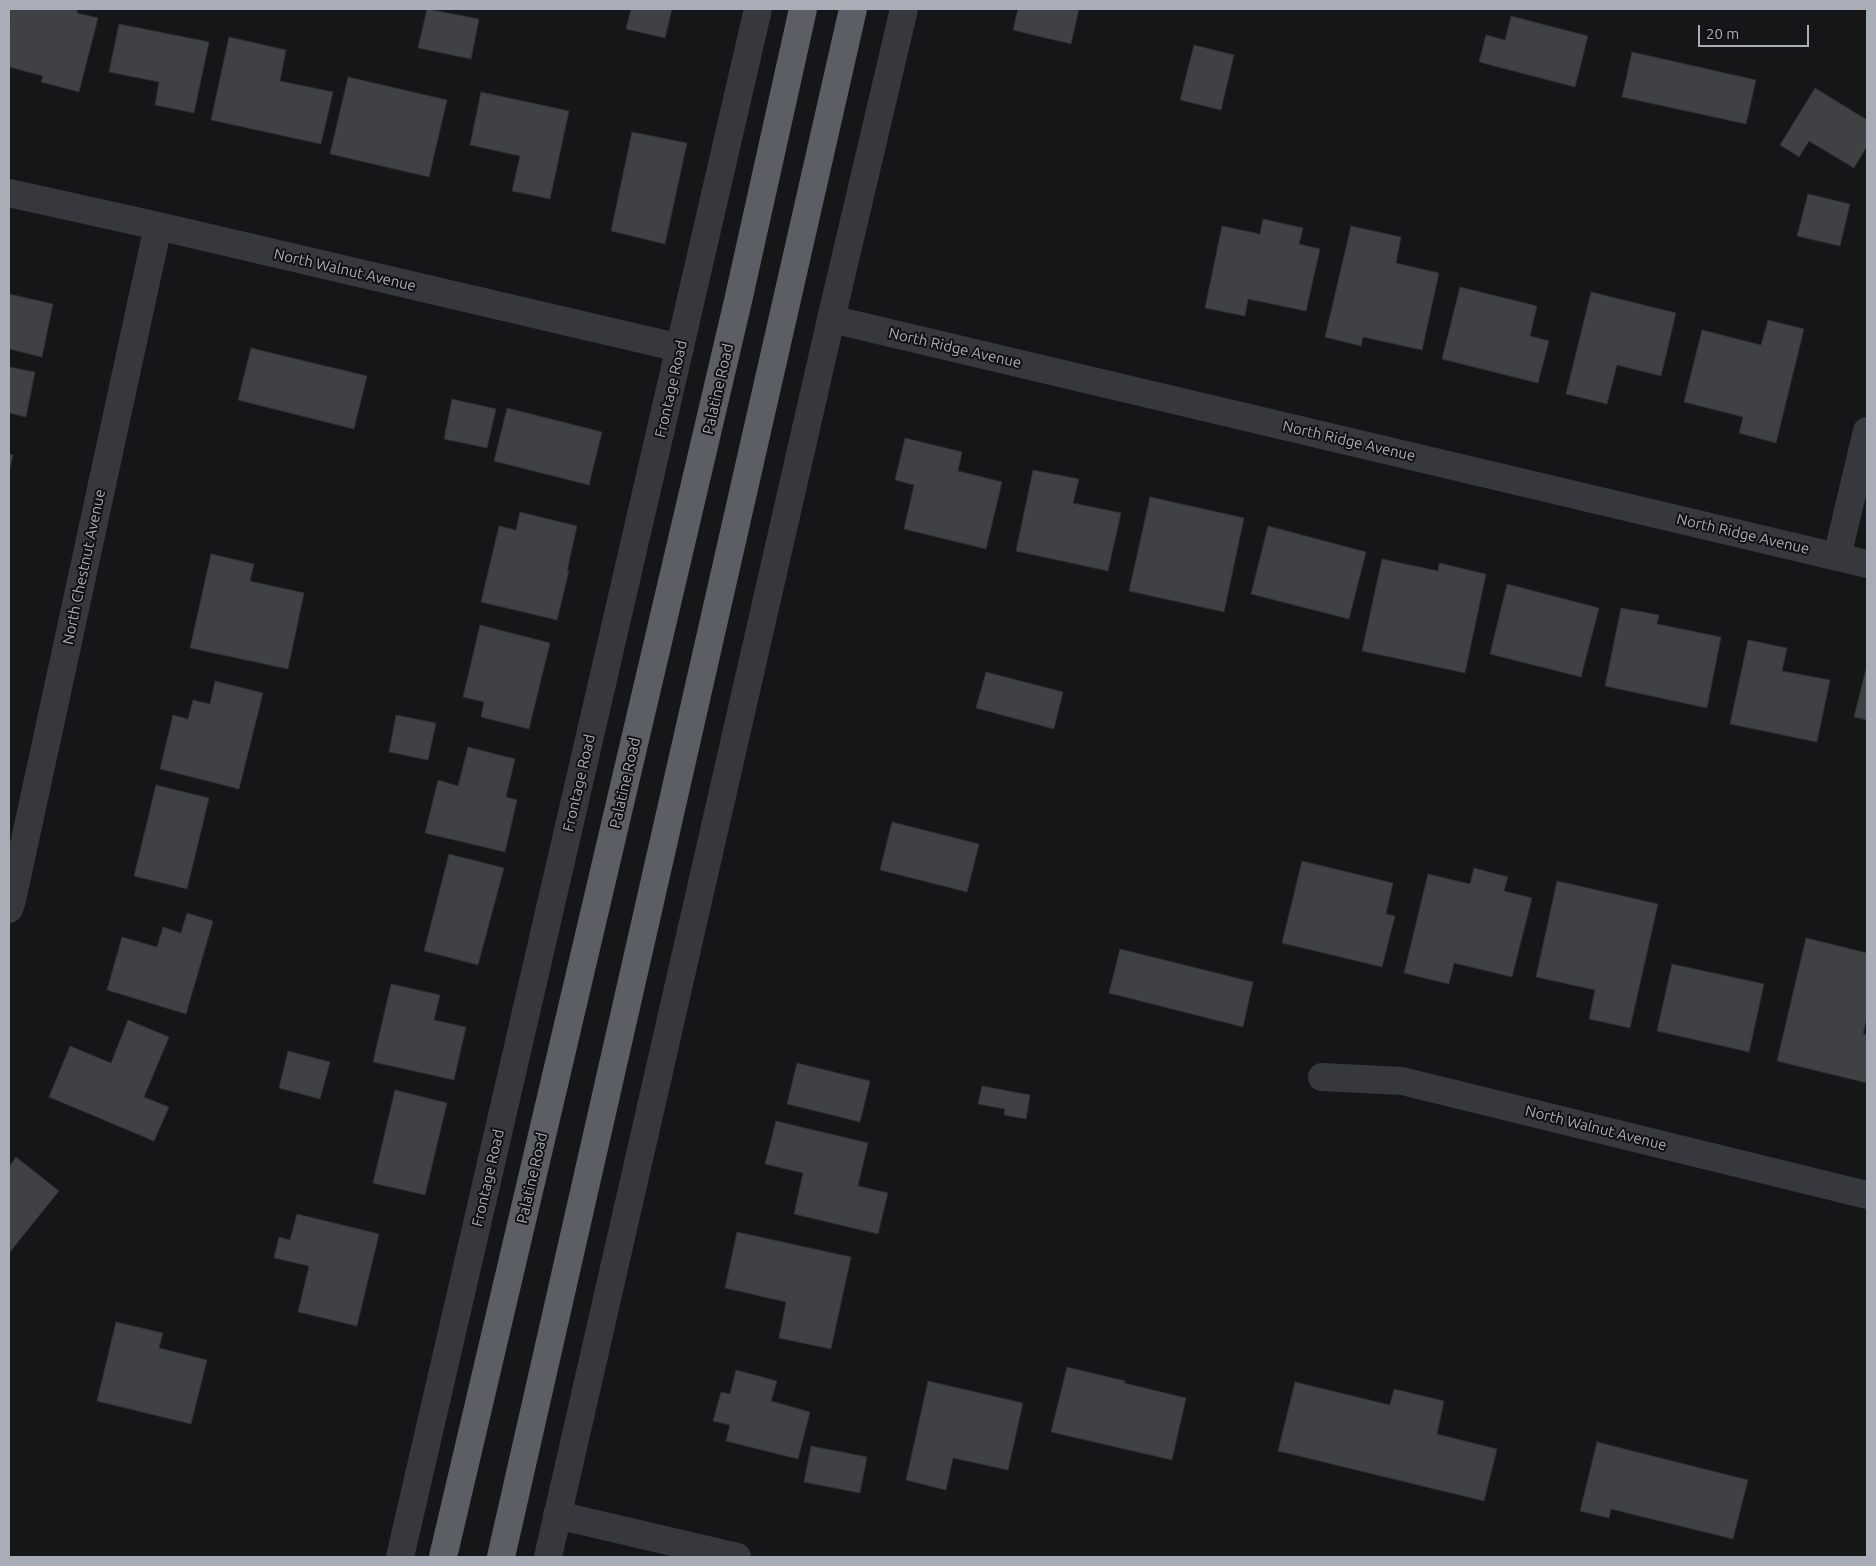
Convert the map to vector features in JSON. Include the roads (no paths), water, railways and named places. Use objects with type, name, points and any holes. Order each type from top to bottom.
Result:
[{"type":"highway","name":"Palatine Road","points":[[443,1557],[738,301],[803,9]]},
{"type":"highway","points":[[501,1557],[853,9]]},
{"type":"street","name":"Frontage Road","points":[[400,1557],[758,9]]},
{"type":"street","points":[[548,1557],[831,319],[904,9]]},
{"type":"street","name":"North Walnut Avenue","points":[[9,192],[680,348]]},
{"type":"street","name":"North Chestnut Avenue","points":[[9,908],[17,881],[158,226]]},
{"type":"street","name":"North Ridge Avenue","points":[[831,319],[1867,564]]},
{"type":"street","points":[[1837,556],[1867,431]]},
{"type":"street","name":"North Walnut Avenue","points":[[1322,1078],[1402,1081],[1867,1194]]},
{"type":"street","points":[[557,1515],[737,1557]]}]
